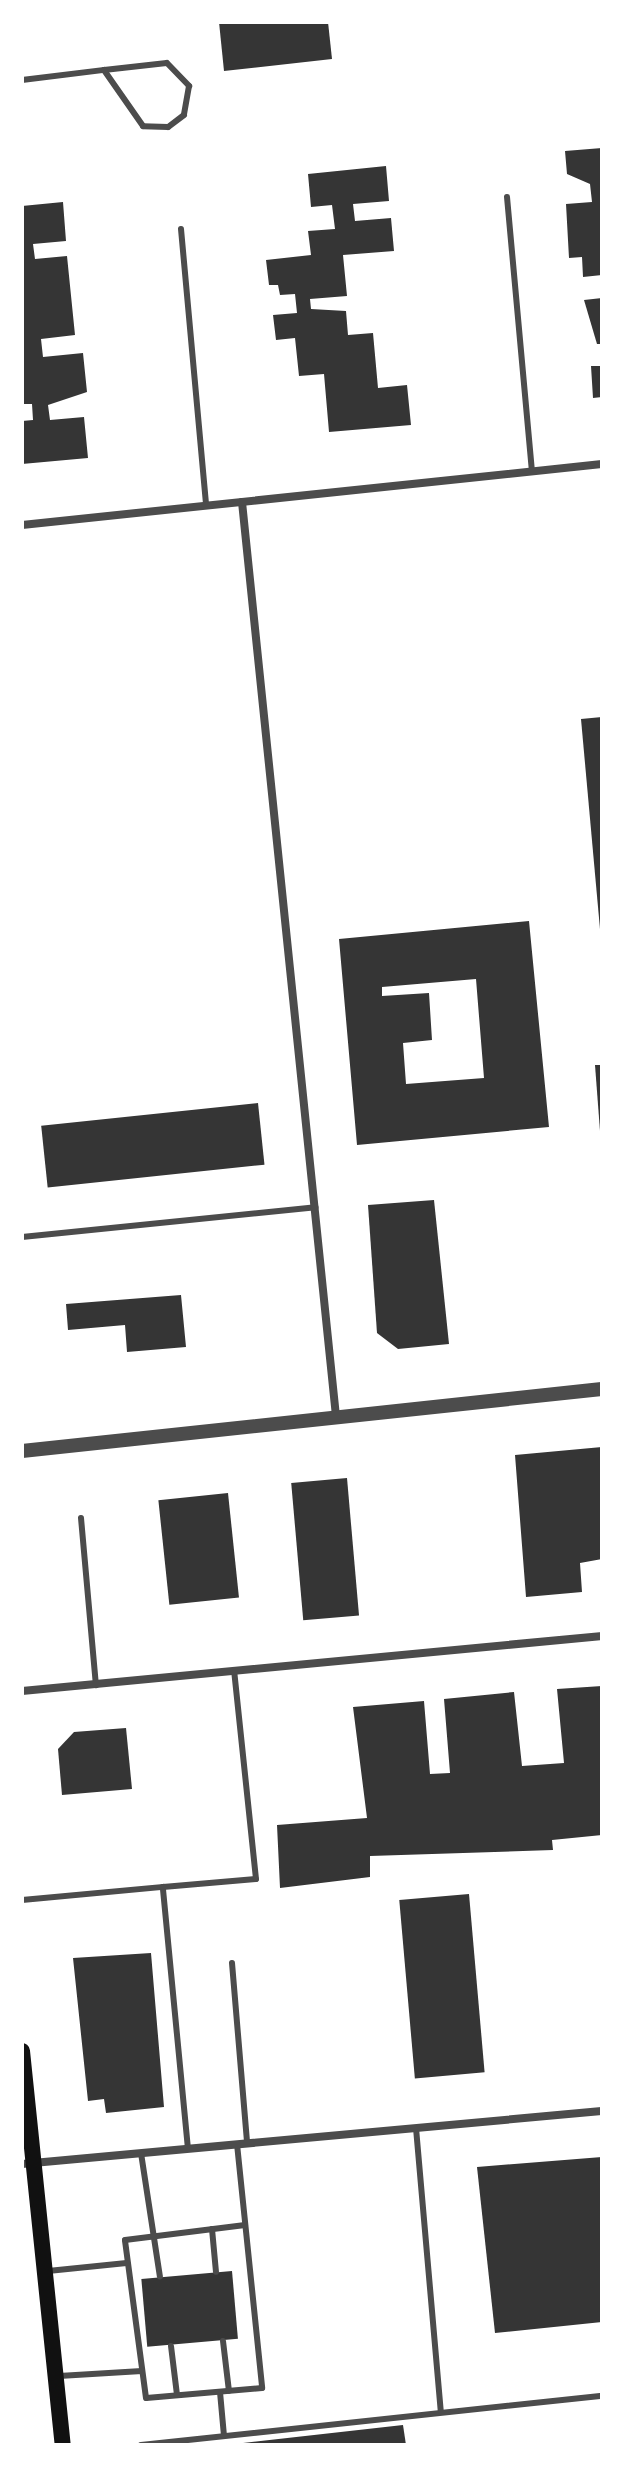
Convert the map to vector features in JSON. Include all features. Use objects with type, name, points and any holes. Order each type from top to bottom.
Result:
[{"type":"main road","points":[[22,2051],[28,2163],[44,2271],[63,2445]]},
{"type":"street","points":[[22,525],[602,464]]},
{"type":"street","points":[[242,502],[336,1417]]},
{"type":"street","points":[[22,1451],[602,1389]]},
{"type":"street","points":[[22,1691],[602,1636]]},
{"type":"street","points":[[28,2163],[602,2111]]},
{"type":"lane","points":[[22,80],[104,70],[176,67],[189,86],[184,115],[168,127],[143,126],[104,70]]},
{"type":"lane","points":[[507,197],[532,471]]},
{"type":"lane","points":[[181,229],[206,506]]},
{"type":"lane","points":[[22,1237],[315,1207]]},
{"type":"lane","points":[[81,1518],[96,1685]]},
{"type":"lane","points":[[22,1900],[256,1879],[234,1671]]},
{"type":"lane","points":[[163,1887],[188,2149]]},
{"type":"lane","points":[[232,1963],[247,2143]]},
{"type":"lane","points":[[416,2128],[441,2412]]},
{"type":"lane","points":[[237,2144],[262,2388],[146,2398],[125,2240],[245,2225]]},
{"type":"lane","points":[[141,2153],[160,2277]]},
{"type":"lane","points":[[212,2229],[216,2272]]},
{"type":"lane","points":[[44,2271],[127,2263]]},
{"type":"lane","points":[[223,2341],[229,2391]]},
{"type":"lane","points":[[171,2346],[177,2395]]},
{"type":"lane","points":[[56,2377],[142,2371]]},
{"type":"lane","points":[[220,2392],[224,2436]]},
{"type":"lane","points":[[141,2445],[602,2396]]},
{"type":"building","points":[[219,22],[328,22],[332,59],[224,71]]},
{"type":"building","points":[[602,148],[602,275],[583,277],[582,257],[569,258],[566,204],[592,202],[590,184],[567,174],[565,151]]},
{"type":"building","points":[[386,166],[389,201],[353,204],[355,221],[391,218],[394,251],[343,255],[347,296],[310,299],[311,309],[346,311],[348,335],[373,333],[378,388],[407,385],[411,425],[329,432],[324,374],[299,376],[295,338],[276,340],[273,315],[297,313],[295,294],[280,295],[278,285],[269,285],[266,260],[311,255],[308,231],[335,229],[332,205],[311,207],[308,174]]},
{"type":"building","points":[[63,202],[66,241],[33,244],[35,259],[67,256],[75,335],[41,339],[43,357],[83,353],[87,392],[48,405],[50,420],[84,417],[88,458],[22,464],[22,421],[33,420],[32,404],[22,404],[22,206]]},
{"type":"building","points":[[602,298],[602,344],[597,344],[584,300]]},
{"type":"building","points":[[591,366],[602,366],[602,397],[593,398]]},
{"type":"building","points":[[602,717],[602,929],[600,929],[581,719]]},
{"type":"building","points":[[529,921],[549,1127],[357,1145],[339,939]],"holes":[[[476,979],[484,1078],[406,1084],[403,1043],[432,1040],[429,993],[382,996],[382,987]]]},
{"type":"building","points":[[595,1065],[602,1065],[602,1131],[600,1131]]},
{"type":"building","points":[[258,1103],[264,1165],[48,1187],[41,1126]]},
{"type":"building","points":[[434,1200],[449,1344],[398,1349],[377,1333],[368,1205]]},
{"type":"building","points":[[181,1295],[186,1347],[127,1352],[125,1325],[68,1330],[66,1304]]},
{"type":"building","points":[[602,1447],[602,1559],[580,1563],[582,1592],[526,1597],[515,1455]]},
{"type":"building","points":[[347,1478],[359,1615],[303,1620],[291,1483]]},
{"type":"building","points":[[228,1493],[239,1597],[169,1605],[158,1500]]},
{"type":"building","points":[[602,1686],[602,1835],[552,1840],[553,1850],[370,1856],[370,1877],[280,1888],[277,1825],[367,1818],[353,1707],[424,1701],[430,1774],[450,1773],[444,1699],[514,1692],[522,1766],[564,1763],[557,1689]]},
{"type":"building","points":[[126,1728],[132,1789],[62,1795],[58,1749],[74,1732]]},
{"type":"building","points":[[469,1894],[485,2072],[415,2078],[399,1900]]},
{"type":"building","points":[[151,1953],[164,2107],[106,2113],[104,2099],[88,2101],[73,1958]]},
{"type":"building","points":[[602,2157],[602,2322],[495,2333],[477,2167]]},
{"type":"building","points":[[232,2271],[238,2339],[147,2347],[141,2279]]},
{"type":"building","points":[[403,2425],[406,2445],[243,2445],[243,2443]]}]
